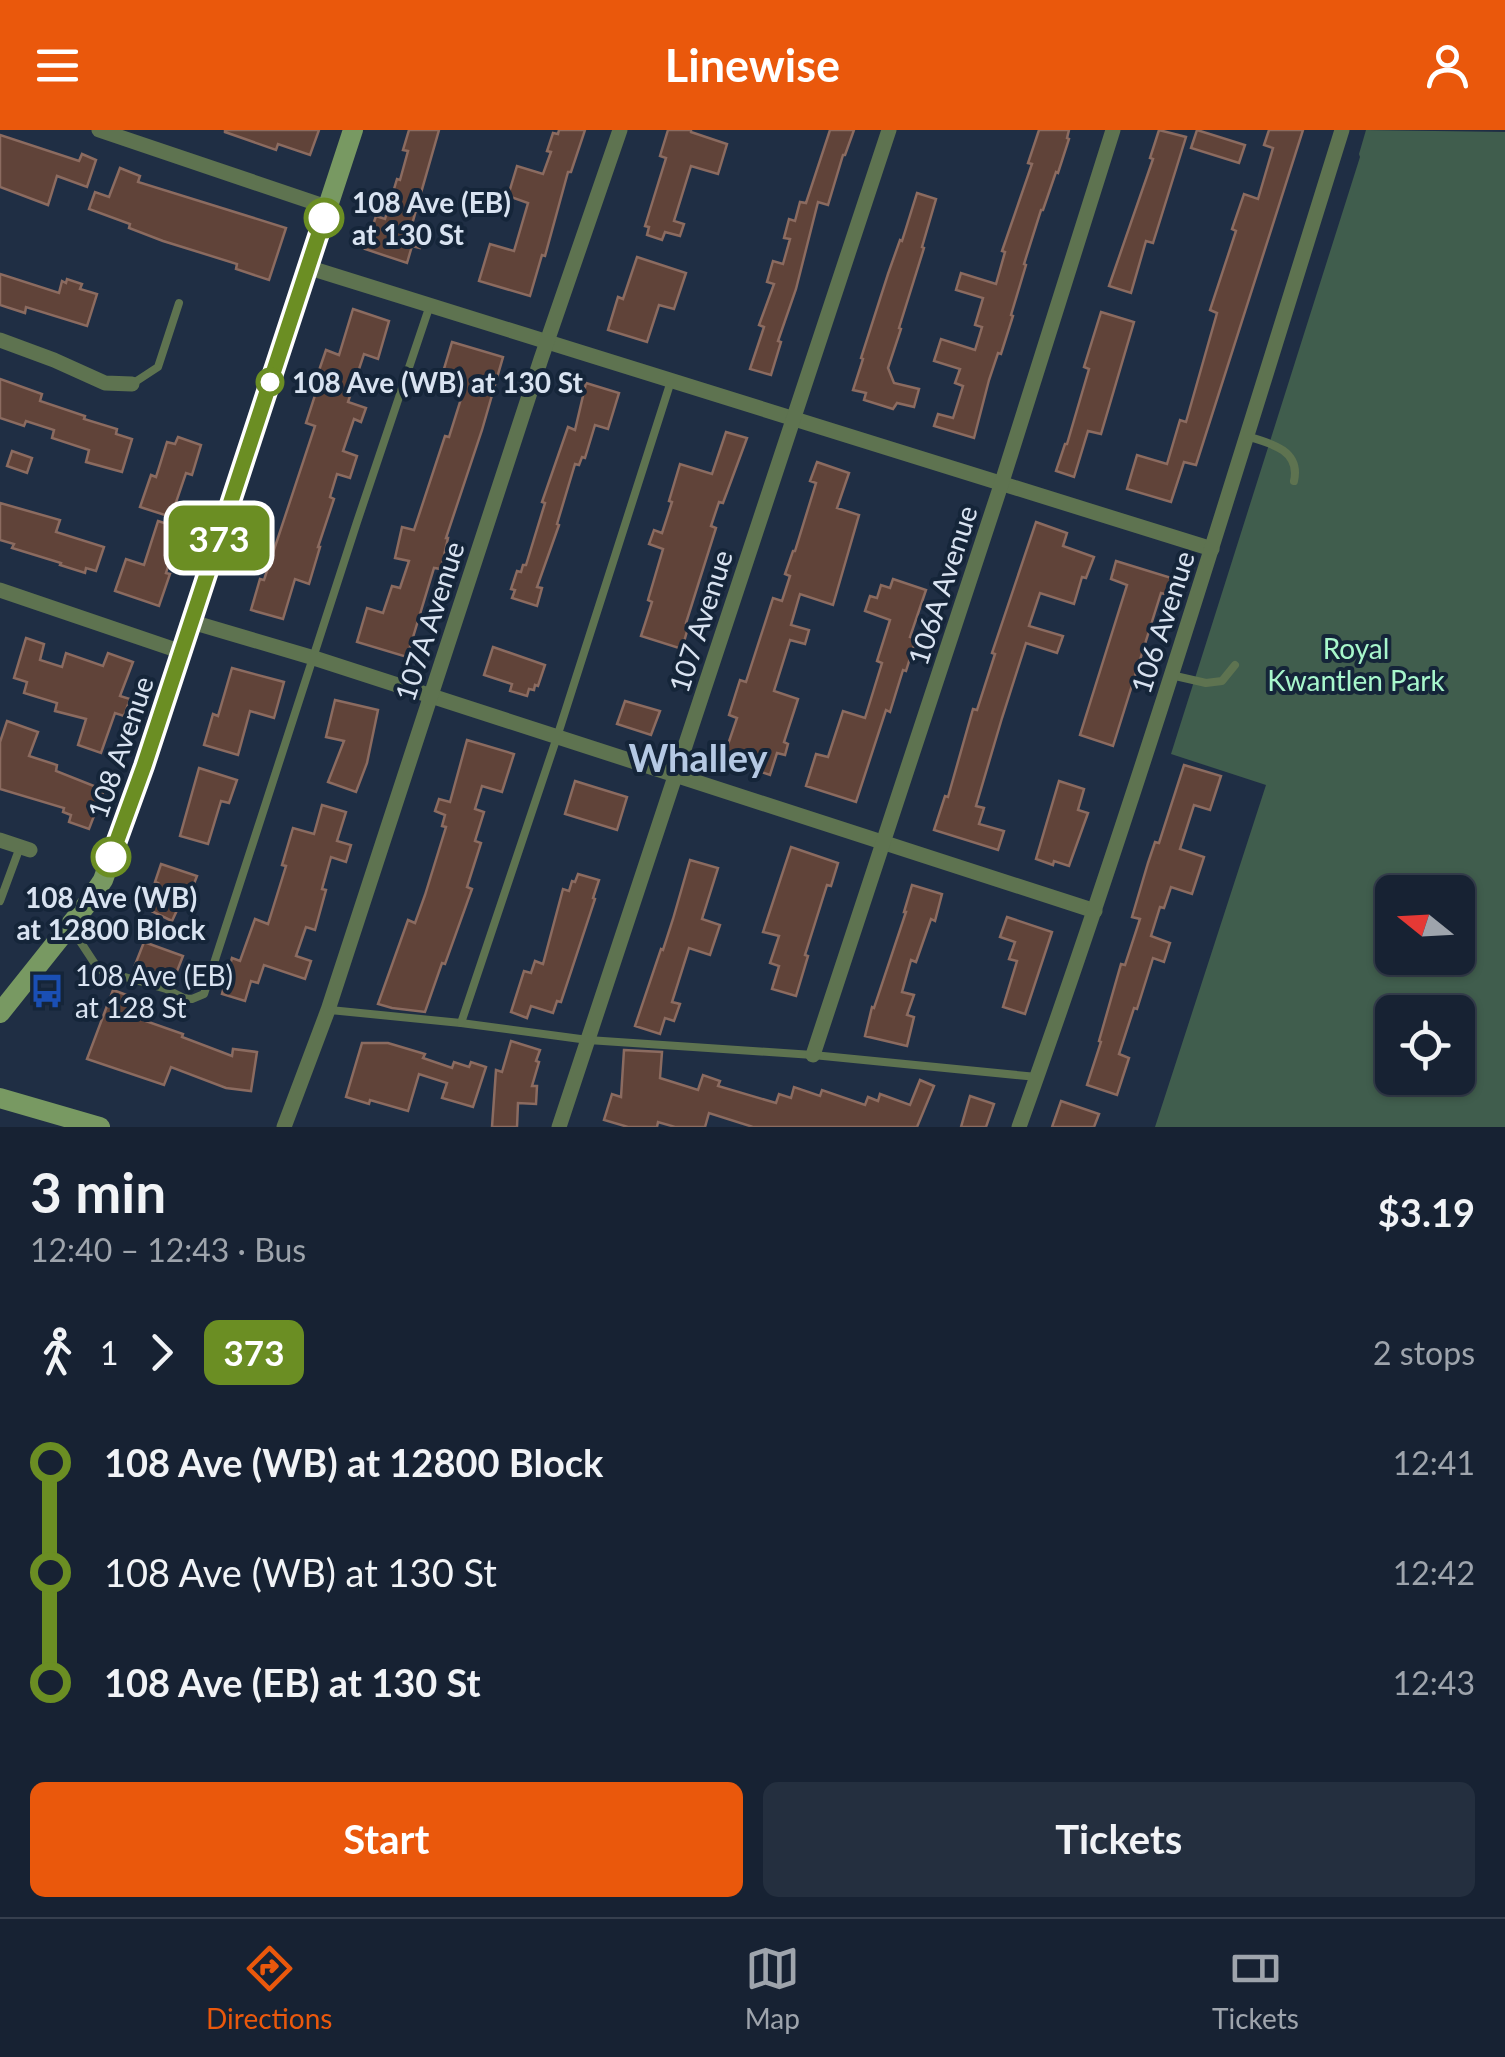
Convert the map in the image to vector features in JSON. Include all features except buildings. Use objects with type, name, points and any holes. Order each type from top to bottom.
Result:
[{"type":"main road","name":"108 Avenue","points":[[0,1013],[103,880],[353,130]]},
{"type":"main road","points":[[0,1098],[100,1127]]},
{"type":"street","points":[[100,130],[328,206]]},
{"type":"street","name":"107A Avenue","points":[[284,1127],[328,1010],[620,130]]},
{"type":"street","name":"107 Avenue","points":[[560,1127],[888,130]]},
{"type":"street","name":"106A Avenue","points":[[813,1054],[1001,485],[1113,130]]},
{"type":"street","name":"106 Avenue","points":[[1019,1127],[1095,911],[1342,130]]},
{"type":"street","points":[[307,267],[1212,549]]},
{"type":"street","points":[[0,340],[104,383],[132,384]]},
{"type":"street","points":[[0,590],[182,652]]},
{"type":"street","points":[[192,622],[1095,911]]},
{"type":"street","points":[[0,840],[25,848]]},
{"type":"lane","points":[[132,384],[158,367],[179,303]]},
{"type":"lane","points":[[70,926],[101,970],[184,998],[204,994],[430,305]]},
{"type":"lane","points":[[462,1023],[670,381]]},
{"type":"lane","points":[[1246,436],[1286,452],[1294,464],[1294,481]]},
{"type":"lane","points":[[1171,675],[1206,684],[1222,682],[1235,665]]},
{"type":"lane","points":[[0,902],[25,848]]},
{"type":"lane","points":[[328,1010],[588,1040],[813,1054],[1037,1076]]},
{"type":"green space","name":"Royal Kwantlen Park","points":[[1366,130],[1505,132],[1505,1127],[1155,1127],[1266,785],[1171,754]]},
{"type":"bus line","name":"373","points":[[111,857],[324,218]]},
{"type":"place","name":"108 Ave (EB) at 130 St","points":[[324,218]]},
{"type":"place","name":"108 Ave (WB) at 130 St","points":[[270,382]]},
{"type":"place","name":"108 Ave (WB) at 12800 Block","points":[[111,857]]},
{"type":"place","name":"108 Ave (EB) at 128 St","points":[[47,991]]},
{"type":"district","name":"Whalley","points":[[698,757]]}]
